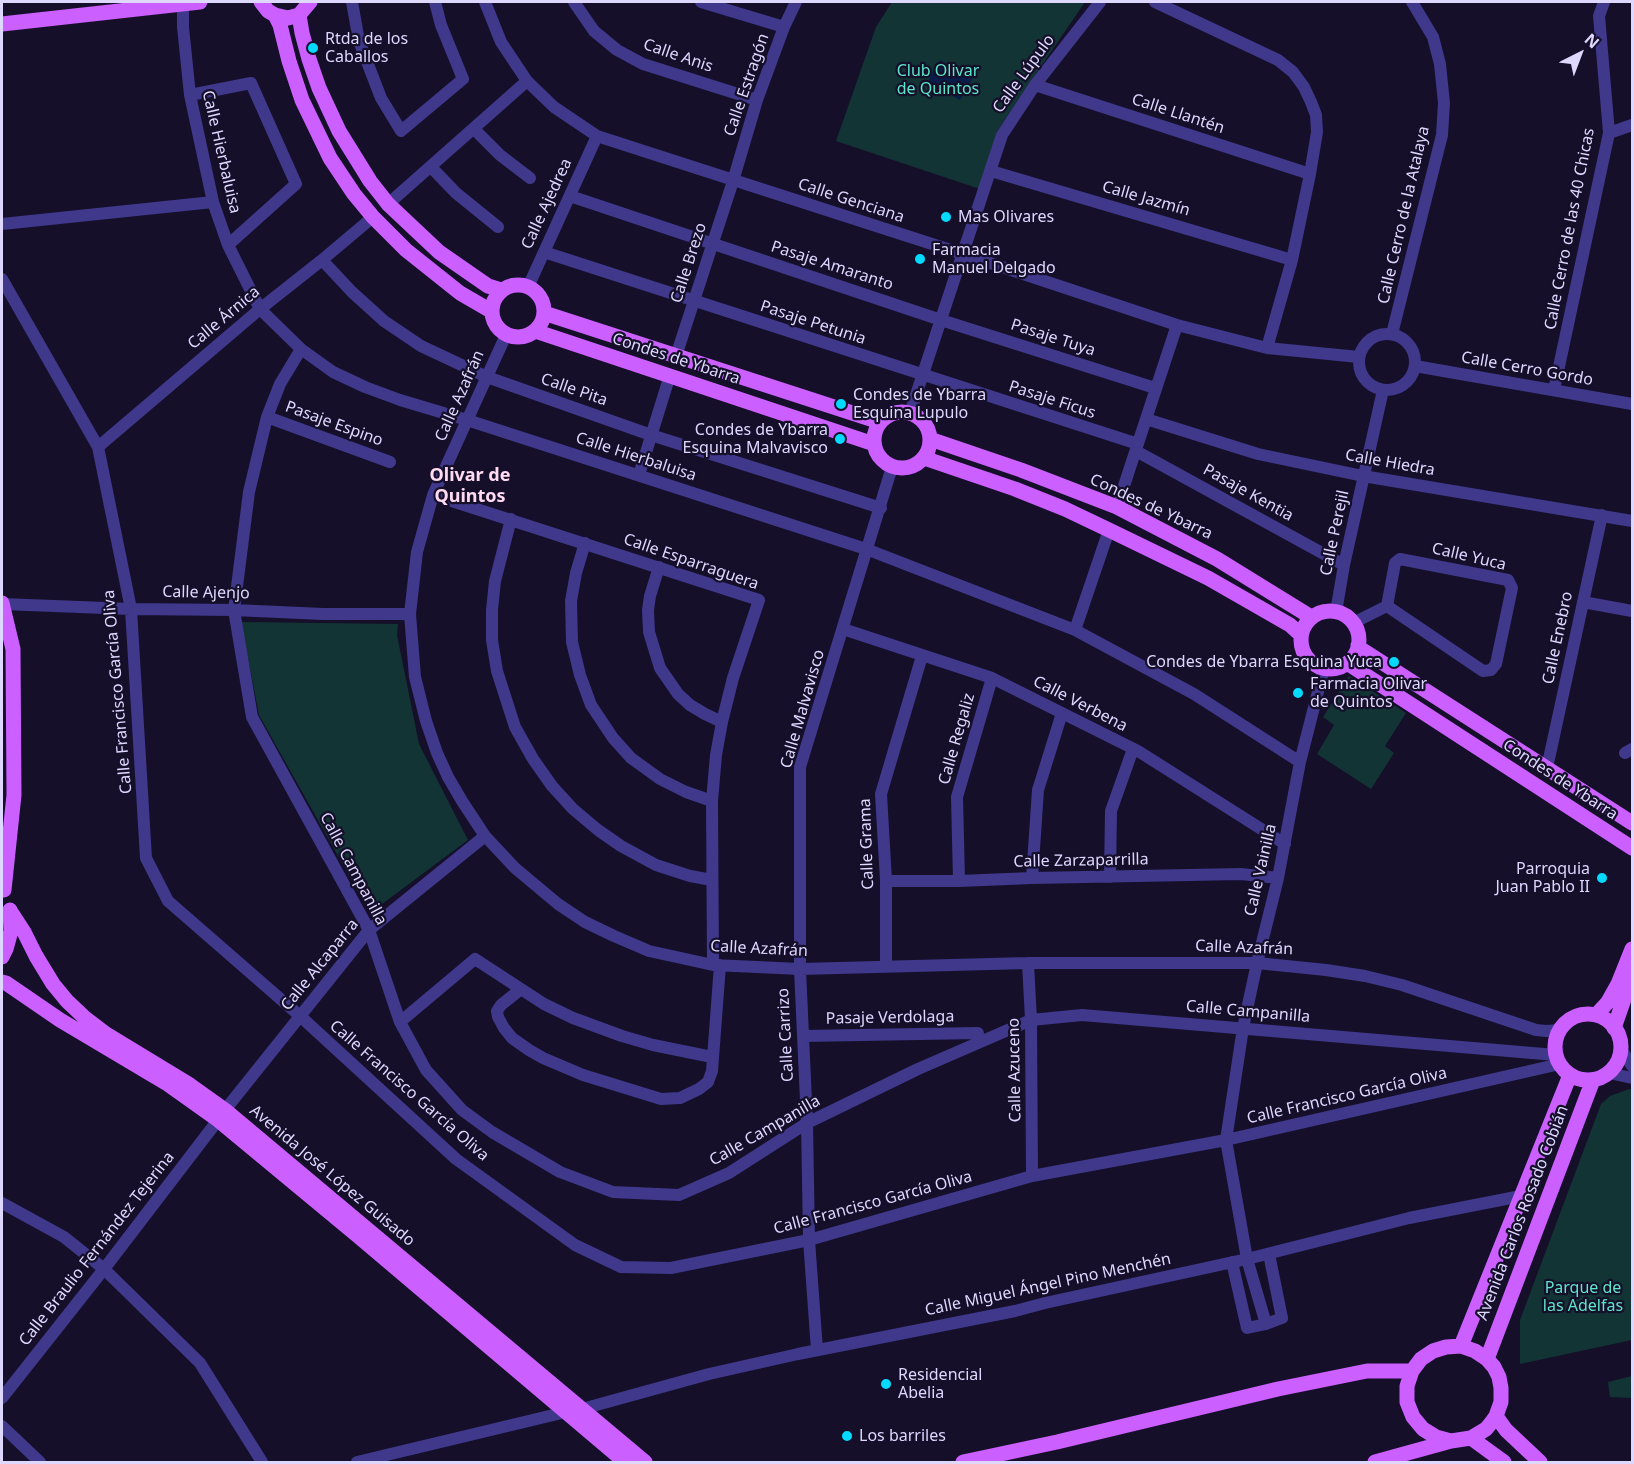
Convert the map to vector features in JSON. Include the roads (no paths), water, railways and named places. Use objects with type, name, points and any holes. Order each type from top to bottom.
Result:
[{"type":"main road","points":[[2,24],[200,2]]},
{"type":"main road","points":[[261,2],[275,15],[288,18],[299,15],[310,2]]},
{"type":"main road","points":[[275,15],[302,100],[330,158],[354,194],[405,250],[460,292],[491,312]]},
{"type":"main road","points":[[299,15],[309,59],[319,88],[339,131],[370,181],[388,204],[439,252],[488,286],[501,290]]},
{"type":"main road","points":[[519,284],[528,286],[540,297],[543,305],[543,320],[529,335],[521,338],[506,335],[495,325],[491,312],[492,303],[501,290],[519,284]]},
{"type":"main road","name":"Condes de Ybarra","points":[[544,313],[880,422]]},
{"type":"main road","name":"Condes de Ybarra","points":[[535,331],[874,444]]},
{"type":"main road","points":[[894,412],[910,413],[918,416],[929,430],[928,452],[918,464],[911,467],[892,467],[876,452],[874,444],[876,428],[886,416],[894,412]]},
{"type":"main road","name":"Condes de Ybarra","points":[[930,439],[1021,470],[1117,507],[1217,559],[1311,617]]},
{"type":"main road","points":[[924,458],[1015,489],[1065,509],[1209,578],[1290,625],[1301,635]]},
{"type":"main road","points":[[2,604],[13,649],[14,795],[3,888],[10,912],[10,931],[2,957]]},
{"type":"main road","points":[[1327,611],[1336,612],[1353,623],[1358,645],[1347,663],[1339,667],[1320,667],[1307,658],[1301,643],[1301,635],[1311,617],[1327,611]]},
{"type":"main road","name":"Condes de Ybarra","points":[[1358,645],[1632,823]]},
{"type":"main road","name":"Condes de Ybarra","points":[[1347,663],[1632,848]]},
{"type":"main road","name":"Avenida José López Guisado","points":[[10,912],[53,984],[85,1018],[106,1034],[190,1085],[625,1462]]},
{"type":"main road","points":[[1596,1016],[1608,1002],[1618,984],[1632,949]]},
{"type":"main road","points":[[1614,1028],[1632,976]]},
{"type":"main road","name":"Avenida José López Guisado","points":[[2,982],[60,1020],[222,1115],[645,1462]]},
{"type":"main road","points":[[1596,1016],[1606,1020],[1614,1028],[1618,1034],[1621,1049],[1615,1066],[1609,1073],[1593,1080],[1577,1078],[1562,1065],[1555,1046],[1560,1030],[1567,1022],[1576,1017],[1596,1016]]},
{"type":"main road","name":"Avenida Carlos Rosado Cobián","points":[[1461,1346],[1521,1196],[1562,1065]]},
{"type":"main road","name":"Avenida Carlos Rosado Cobián","points":[[1486,1359],[1593,1080]]},
{"type":"main road","points":[[1375,1462],[1451,1441],[1471,1438],[1486,1429],[1496,1416],[1501,1402],[1501,1388],[1494,1367],[1475,1351],[1461,1346],[1432,1351],[1421,1359],[1412,1371],[1407,1386],[1407,1402],[1413,1417],[1423,1429],[1436,1437],[1451,1441]]},
{"type":"main road","points":[[963,1462],[1069,1440],[1278,1389],[1367,1371],[1412,1371]]},
{"type":"main road","points":[[1496,1416],[1506,1430],[1540,1462]]},
{"type":"main road","points":[[1471,1438],[1504,1462]]},
{"type":"street","points":[[352,2],[359,41],[381,98],[401,131],[463,79],[441,26],[435,2]]},
{"type":"street","name":"Calle Genciana","points":[[485,2],[501,42],[527,81],[554,107],[597,136],[1177,325],[1267,348],[1359,357]]},
{"type":"street","name":"Calle Anis","points":[[574,2],[594,31],[617,50],[643,63],[757,100]]},
{"type":"street","points":[[701,2],[784,27]]},
{"type":"street","name":"Calle Estragón","points":[[733,181],[757,100],[784,27],[796,2]]},
{"type":"street","name":"Calle Lúpulo","points":[[910,413],[1002,135],[1035,85],[1100,2]]},
{"type":"street","points":[[1155,2],[1278,60],[1293,72],[1316,115],[1317,132],[1311,174],[1292,260],[1267,348]]},
{"type":"street","name":"Calle Cerro de la Atalaya","points":[[1392,334],[1442,135],[1444,103],[1440,64],[1433,37],[1412,2]]},
{"type":"street","points":[[1593,2],[1599,16]]},
{"type":"street","name":"Calle Cerro de las 40 Chicas","points":[[1554,390],[1609,133],[1599,16],[1604,2]]},
{"type":"street","name":"Calle Hierbaluisa","points":[[182,3],[190,95],[213,202],[228,245],[260,309],[301,350],[333,372],[400,400],[866,549],[1075,630],[1194,694],[1300,762]]},
{"type":"street","points":[[388,204],[527,81]]},
{"type":"street","points":[[190,95],[251,83],[296,184],[228,245]]},
{"type":"street","name":"Calle Llantén","points":[[1035,85],[1311,174]]},
{"type":"street","points":[[1609,133],[1632,125]]},
{"type":"street","points":[[474,129],[500,155],[530,178]]},
{"type":"street","name":"Calle Ajedrea","points":[[528,286],[597,136]]},
{"type":"street","points":[[431,166],[456,193],[498,227]]},
{"type":"street","name":"Calle Jazmín","points":[[991,171],[1292,260]]},
{"type":"street","name":"Calle Brezo","points":[[676,356],[733,181]]},
{"type":"street","name":"Pasaje Amaranto","points":[[570,196],[941,320]]},
{"type":"street","points":[[2,224],[213,202]]},
{"type":"street","name":"Calle Árnica","points":[[98,447],[260,309],[373,217]]},
{"type":"street","name":"Pasaje Petunia","points":[[544,252],[922,376]]},
{"type":"street","name":"Calle Pita","points":[[322,260],[384,321],[421,346],[487,377],[651,435],[881,508]]},
{"type":"street","name":"Calle Francisco García Oliva","points":[[2,279],[98,447],[131,609],[146,858],[168,901],[300,1016],[456,1159],[575,1245],[621,1267],[671,1268],[809,1240],[1032,1176],[1226,1140],[1562,1065]]},
{"type":"street","name":"Pasaje Tuya","points":[[941,320],[1155,388]]},
{"type":"street","points":[[1117,507],[1177,325]]},
{"type":"street","points":[[1392,334],[1407,342],[1412,349],[1415,357],[1413,374],[1408,382],[1392,390],[1374,388],[1361,375],[1359,357],[1362,348],[1367,341],[1375,337],[1392,334]]},
{"type":"street","name":"Calle Azafrán","points":[[506,335],[434,495],[417,552],[410,614],[415,677],[437,753],[448,777],[485,836],[536,887],[585,922],[649,951],[716,965],[800,969],[1028,963],[1257,963],[1305,967],[1365,976],[1401,985],[1536,1030],[1560,1030]]},
{"type":"street","name":"Calle Campanilla","points":[[301,350],[280,384],[267,417],[249,492],[234,610],[252,717],[369,930],[400,1022],[426,1070],[462,1110],[492,1132],[560,1172],[614,1192],[680,1194],[729,1173],[807,1123],[918,1069],[1031,1020],[1082,1015],[1243,1028],[1562,1065]]},
{"type":"street","name":"Calle Cerro Gordo","points":[[1415,366],[1632,404]]},
{"type":"street","points":[[639,475],[670,375]]},
{"type":"street","name":"Pasaje Ficus","points":[[922,376],[1137,447]]},
{"type":"street","name":"Calle Perejil","points":[[1336,612],[1344,565],[1383,390]]},
{"type":"street","name":"Pasaje Espino","points":[[267,417],[390,462]]},
{"type":"street","name":"Calle Hiedra","points":[[1146,419],[1258,454],[1363,476],[1632,521]]},
{"type":"street","name":"Pasaje Kentia","points":[[1137,447],[1344,565]]},
{"type":"street","name":"Calle Malvavisco","points":[[800,969],[800,767],[892,467]]},
{"type":"street","name":"Calle Esparraguera","points":[[434,495],[759,600],[733,678],[722,722],[713,779],[712,880],[716,965],[712,1071],[708,1082],[680,1098],[661,1099],[583,1075],[543,1058],[512,1038],[498,1017],[497,1011],[501,1005],[521,989]]},
{"type":"street","name":"Calle Enebro","points":[[1547,768],[1602,515]]},
{"type":"street","points":[[511,519],[495,581],[492,640],[497,671],[515,727],[552,786],[598,830],[621,846],[656,865],[690,876],[712,880]]},
{"type":"street","points":[[1075,630],[1109,530]]},
{"type":"street","points":[[585,543],[571,601],[572,642],[580,675],[591,705],[613,738],[631,758],[660,779],[686,792],[712,801]]},
{"type":"street","name":"Calle Yuca","points":[[1400,560],[1508,580],[1512,588],[1496,664],[1491,670],[1483,671],[1387,606],[1395,563],[1400,560]]},
{"type":"street","points":[[659,567],[648,610],[650,632],[660,668],[678,694],[690,705],[722,722]]},
{"type":"street","points":[[1583,602],[1632,611]]},
{"type":"street","name":"Calle Ajenjo","points":[[2,604],[323,614],[410,614]]},
{"type":"street","points":[[1353,623],[1387,606]]},
{"type":"street","name":"Calle Verbena","points":[[843,628],[992,678],[1133,749],[1285,844]]},
{"type":"street","name":"Calle Grama","points":[[886,966],[886,881],[881,794],[922,656]]},
{"type":"street","name":"Calle Vainilla","points":[[1266,1324],[1247,1259],[1226,1140],[1243,1028],[1278,878],[1300,762],[1323,672],[1320,667]]},
{"type":"street","name":"Calle Regaliz","points":[[958,881],[957,797],[992,678]]},
{"type":"street","points":[[1032,878],[1038,790],[1062,713]]},
{"type":"street","points":[[1110,877],[1111,811],[1133,749]]},
{"type":"street","name":"Calle Alcaparra","points":[[222,1115],[369,930],[485,836]]},
{"type":"street","name":"Calle Zarzaparrilla","points":[[886,881],[1241,874],[1278,878]]},
{"type":"street","points":[[400,1022],[475,959],[544,1004],[573,1018],[653,1045],[712,1057]]},
{"type":"street","name":"Calle Azuceno","points":[[1028,963],[1031,1020],[1032,1176]]},
{"type":"street","name":"Calle Carrizo","points":[[800,969],[807,1123],[809,1240],[817,1350]]},
{"type":"street","name":"Pasaje Verdolaga","points":[[803,1036],[978,1033]]},
{"type":"street","points":[[1621,1049],[1632,1066]]},
{"type":"street","points":[[1609,1073],[1632,1078]]},
{"type":"street","name":"Calle Braulio Fernández Tejerina","points":[[2,1398],[222,1115]]},
{"type":"street","name":"Calle Miguel Ángel Pino Menchén","points":[[582,1409],[709,1374],[1015,1311],[1269,1254],[1409,1218],[1521,1196]]},
{"type":"street","points":[[2,1203],[64,1237],[104,1269],[200,1363],[262,1462]]},
{"type":"street","points":[[1232,1262],[1247,1328],[1266,1324],[1282,1318],[1269,1254]]},
{"type":"street","points":[[357,1462],[566,1412]]},
{"type":"street","points":[[2,1426],[40,1462]]},
{"type":"water","points":[[940,60],[972,79],[960,100],[928,81]]},
{"type":"place","name":"Rtda de los Caballos","points":[[313,48]]},
{"type":"place","name":"Mas Olivares","points":[[946,217]]},
{"type":"place","name":"Farmacia Manuel Delgado","points":[[920,259]]},
{"type":"place","name":"Condes de Ybarra Esquina Lupulo","points":[[841,404]]},
{"type":"place","name":"Condes de Ybarra Esquina Malvavisco","points":[[840,439]]},
{"type":"place","name":"Condes de Ybarra Esquina Yuca","points":[[1394,662]]},
{"type":"place","name":"Farmacia Olivar de Quintos","points":[[1298,693]]},
{"type":"place","name":"Parroquia Juan Pablo II","points":[[1602,878]]},
{"type":"place","name":"Residencial Abelia","points":[[886,1384]]},
{"type":"place","name":"Los barriles","points":[[847,1436]]},
{"type":"district","name":"Olivar de Quintos","points":[[470,486]]},
{"type":"park label","name":"Club Olivar de Quintos","points":[[938,80]]},
{"type":"park label","name":"Parque de las Adelfas","points":[[1583,1297]]}]
